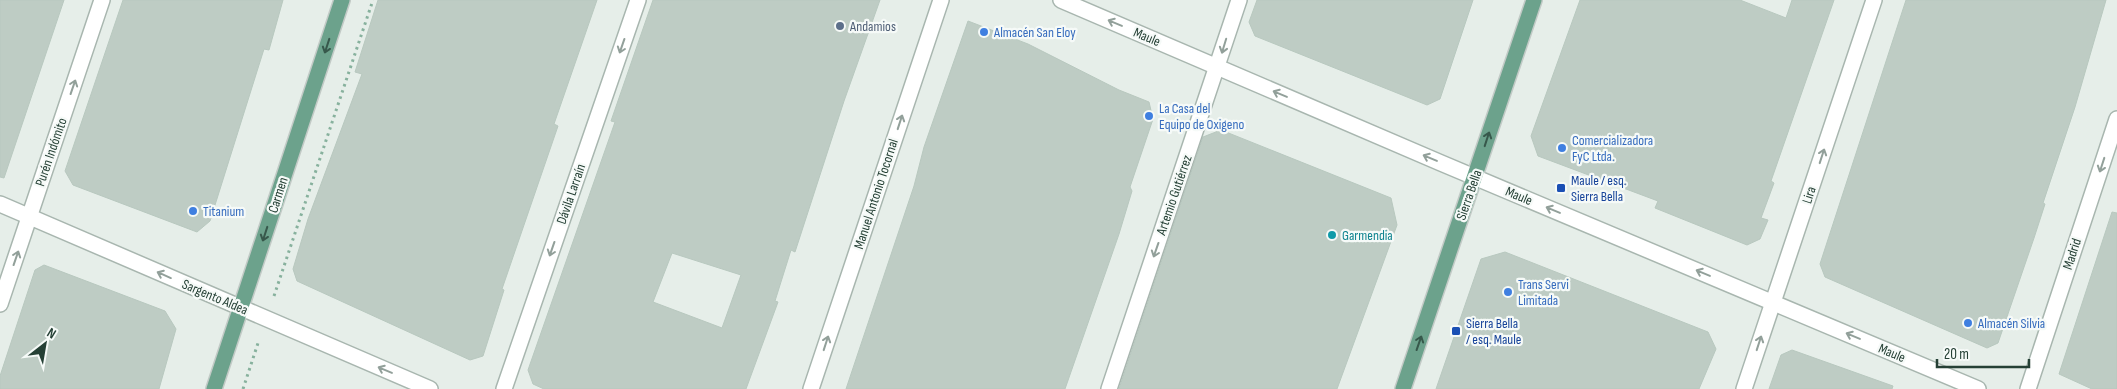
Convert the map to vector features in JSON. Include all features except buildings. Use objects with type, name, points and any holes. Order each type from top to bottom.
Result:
[{"type":"main road","name":"Carmen","points":[[214,389],[342,0]]},
{"type":"main road","name":"Sierra Bella","points":[[1403,389],[1534,0]]},
{"type":"street","name":"Purén Indómito","points":[[0,304],[102,0]]},
{"type":"street","name":"Dávila Larraín","points":[[504,389],[638,0]]},
{"type":"street","name":"Manuel Antonio Tocornal","points":[[811,389],[941,0]]},
{"type":"street","name":"Maule","points":[[1061,0],[1978,389]]},
{"type":"street","name":"Artemio Gutiérrez","points":[[1109,389],[1238,0]]},
{"type":"street","name":"Lira","points":[[1744,389],[1874,0]]},
{"type":"street","name":"Madrid","points":[[2028,389],[2117,119]]},
{"type":"street","name":"Sargento Aldea","points":[[0,204],[430,389]]},
{"type":"path","points":[[243,389],[373,0]]},
{"type":"place","name":"Andamios","points":[[840,26]]},
{"type":"place","name":"Almacén San Eloy","points":[[984,32]]},
{"type":"place","name":"La Casa del Equipo de Oxigeno","points":[[1149,116]]},
{"type":"place","name":"Comercializadora FyC Ltda.","points":[[1562,148]]},
{"type":"place","name":"Maule / esq. Sierra Bella","points":[[1561,188]]},
{"type":"place","name":"Titanium","points":[[193,211]]},
{"type":"place","name":"Garmendia","points":[[1332,235]]},
{"type":"place","name":"Trans Servi Limitada","points":[[1508,292]]},
{"type":"place","name":"Almacén Silvia","points":[[1968,323]]},
{"type":"place","name":"Sierra Bella / esq. Maule","points":[[1456,331]]}]
